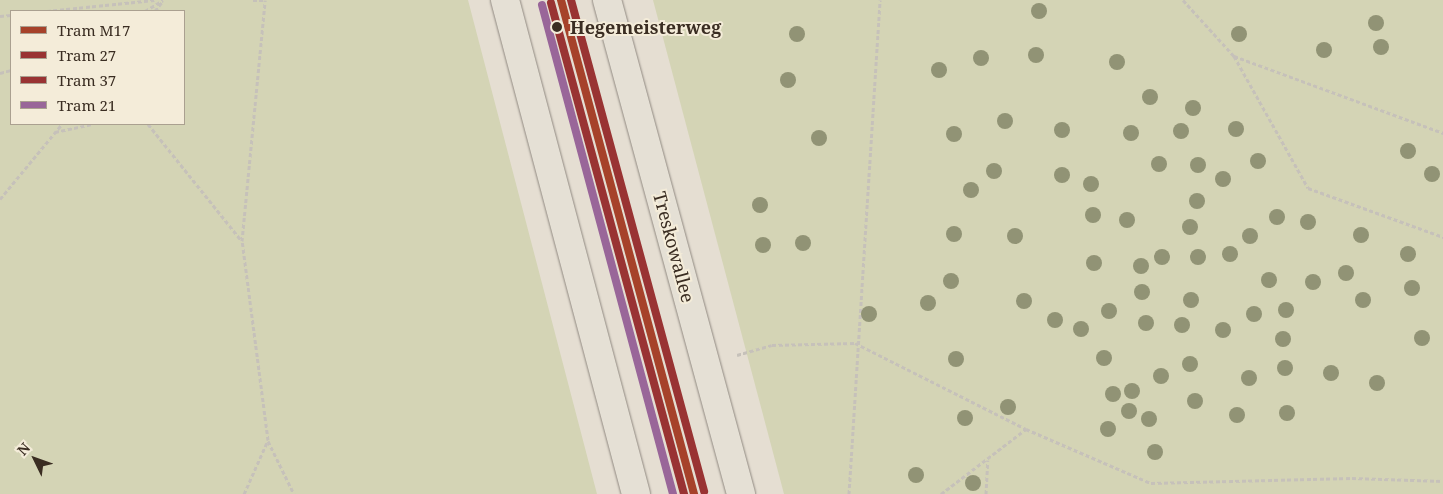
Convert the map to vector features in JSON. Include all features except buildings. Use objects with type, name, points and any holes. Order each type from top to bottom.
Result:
[{"type":"main road","points":[[504,0],[636,494]]},
{"type":"main road","name":"Treskowallee","points":[[607,0],[741,494]]},
{"type":"path","points":[[57,10],[154,0]]},
{"type":"path","points":[[148,10],[164,0]]},
{"type":"path","points":[[156,10],[164,0]]},
{"type":"path","points":[[253,0],[265,0],[242,241],[268,440],[294,494]]},
{"type":"path","points":[[848,494],[855,342],[880,0]]},
{"type":"path","points":[[1182,0],[1234,56],[1308,188],[1443,237]]},
{"type":"path","points":[[1234,56],[1443,133]]},
{"type":"path","points":[[0,199],[61,125]]},
{"type":"path","points":[[55,133],[88,125]]},
{"type":"path","points":[[149,125],[242,241]]},
{"type":"path","points":[[737,355],[772,345],[855,342],[1026,429],[1151,483],[1352,478],[1443,481]]},
{"type":"path","points":[[941,494],[988,460],[1026,429]]},
{"type":"path","points":[[244,494],[268,440]]},
{"type":"path","points":[[986,494],[988,460]]},
{"type":"green space","points":[[0,0],[468,0],[597,494],[0,494]]},
{"type":"green space","points":[[653,0],[1443,0],[1443,494],[784,494]]},
{"type":"tram line","name":"M17","points":[[561,0],[694,494]]},
{"type":"tram line","name":"37","points":[[571,0],[704,491]]},
{"type":"tram line","name":"27","points":[[551,3],[684,494]]},
{"type":"tram line","name":"21","points":[[542,5],[673,494]]},
{"type":"place","name":"Hegemeisterweg","points":[[557,27]]}]
